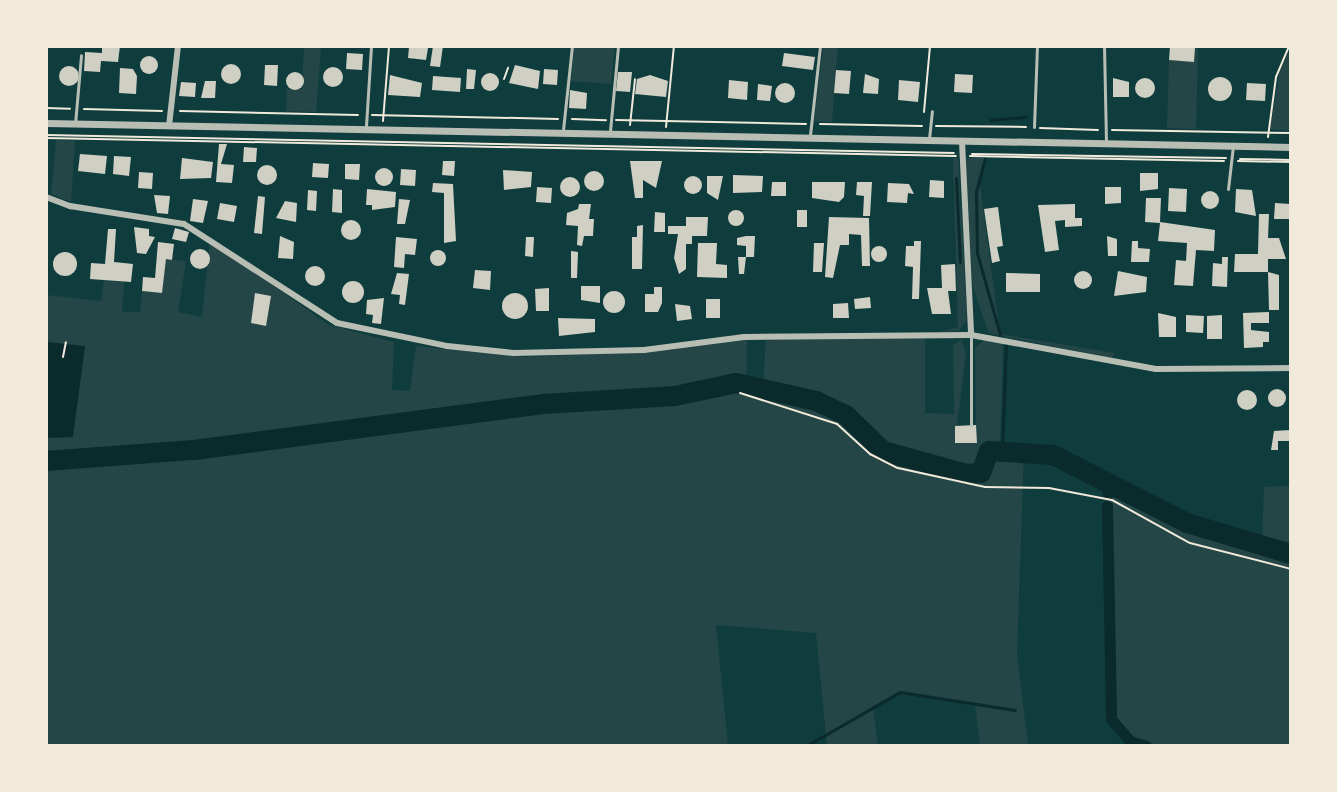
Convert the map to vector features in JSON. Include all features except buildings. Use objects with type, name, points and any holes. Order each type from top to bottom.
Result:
[{"type":"street","points":[[169,126],[178,46]]},
{"type":"street","points":[[46,123],[1291,147]]},
{"type":"street","points":[[962,141],[971,335]]},
{"type":"street","points":[[46,197],[70,206],[184,224],[325,317],[361,331],[409,340],[514,353],[644,350],[744,337],[971,335],[1156,369],[1291,368]]},
{"type":"lane","points":[[366,130],[371,46]]},
{"type":"lane","points":[[562,134],[572,46]]},
{"type":"lane","points":[[609,135],[618,46]]},
{"type":"lane","points":[[810,139],[820,46]]},
{"type":"lane","points":[[1034,127],[1037,46]]},
{"type":"lane","points":[[1104,46],[1106,144]]},
{"type":"lane","points":[[75,124],[81,55]]},
{"type":"lane","points":[[926,141],[932,111]]},
{"type":"lane","points":[[1231,189],[1233,146]]},
{"type":"lane","points":[[971,335],[971,425]]},
{"type":"path","points":[[383,130],[389,46]]},
{"type":"path","points":[[666,136],[674,46]]},
{"type":"path","points":[[926,141],[923,126],[930,46]]},
{"type":"path","points":[[1290,46],[1291,109]]},
{"type":"path","points":[[1271,147],[1267,132],[1276,77],[1290,46]]},
{"type":"path","points":[[504,79],[508,68]]},
{"type":"path","points":[[629,135],[635,79]]},
{"type":"path","points":[[46,108],[1291,133]]},
{"type":"path","points":[[47,137],[1291,161]]},
{"type":"path","points":[[63,357],[66,342]]},
{"type":"path","points":[[740,393],[837,424],[870,454],[898,468],[985,487],[1049,488],[1112,500],[1190,543],[1291,569]]},
{"type":"shaded area","points":[[304,46],[321,46],[316,112],[286,111],[287,89],[302,89]]},
{"type":"shaded area","points":[[615,46],[611,84],[571,81],[574,47]]},
{"type":"shaded area","points":[[823,46],[838,46],[832,122],[814,121]]},
{"type":"shaded area","points":[[1183,46],[1198,46],[1196,129],[1167,128],[1169,60],[1195,47]]},
{"type":"shaded area","points":[[1289,52],[1291,131],[1270,129],[1280,71]]},
{"type":"shaded area","points":[[56,140],[75,141],[71,202],[51,194]]},
{"type":"shaded area","points":[[953,158],[958,158],[967,319],[959,331],[939,332],[958,327]]},
{"type":"shaded area","points":[[967,158],[987,158],[979,178],[1000,334],[1115,353],[1112,358],[992,334],[988,331],[973,287],[964,173]]},
{"type":"shaded area","points":[[210,241],[329,325],[394,342],[392,390],[410,391],[416,346],[524,357],[652,352],[747,340],[746,381],[763,384],[766,338],[925,338],[925,413],[954,414],[953,346],[961,339],[966,353],[955,442],[976,443],[975,347],[985,340],[1003,343],[1000,447],[1024,450],[1017,653],[1028,746],[980,746],[975,704],[900,692],[873,707],[878,746],[827,746],[816,633],[716,625],[728,746],[46,746],[46,295],[101,301],[104,280],[124,282],[122,312],[140,312],[142,291],[162,293],[166,259],[186,261],[178,312],[202,317]]},
{"type":"shaded area","points":[[46,342],[85,346],[73,437],[46,438]]},
{"type":"shaded area","points":[[1107,484],[1189,527],[1291,558],[1291,746],[1146,746],[1130,741],[1111,719]]},
{"type":"shaded area","points":[[1291,486],[1291,550],[1262,541],[1264,487]]},
{"type":"waterway","points":[[990,120],[1026,117]]},
{"type":"waterway","points":[[985,158],[976,191],[977,253],[1000,335]]},
{"type":"waterway","points":[[956,178],[960,262]]},
{"type":"waterway","points":[[1002,451],[1006,343]]},
{"type":"waterway","points":[[46,461],[194,450],[543,404],[675,396],[736,383],[816,401],[846,415],[883,451],[966,474],[981,473],[989,451],[1053,455],[1187,523],[1291,554]]},
{"type":"waterway","points":[[1106,481],[1108,494]]},
{"type":"waterway","points":[[1107,506],[1111,719],[1130,741],[1146,746]]},
{"type":"waterway","points":[[806,746],[900,692],[1015,710]]}]
